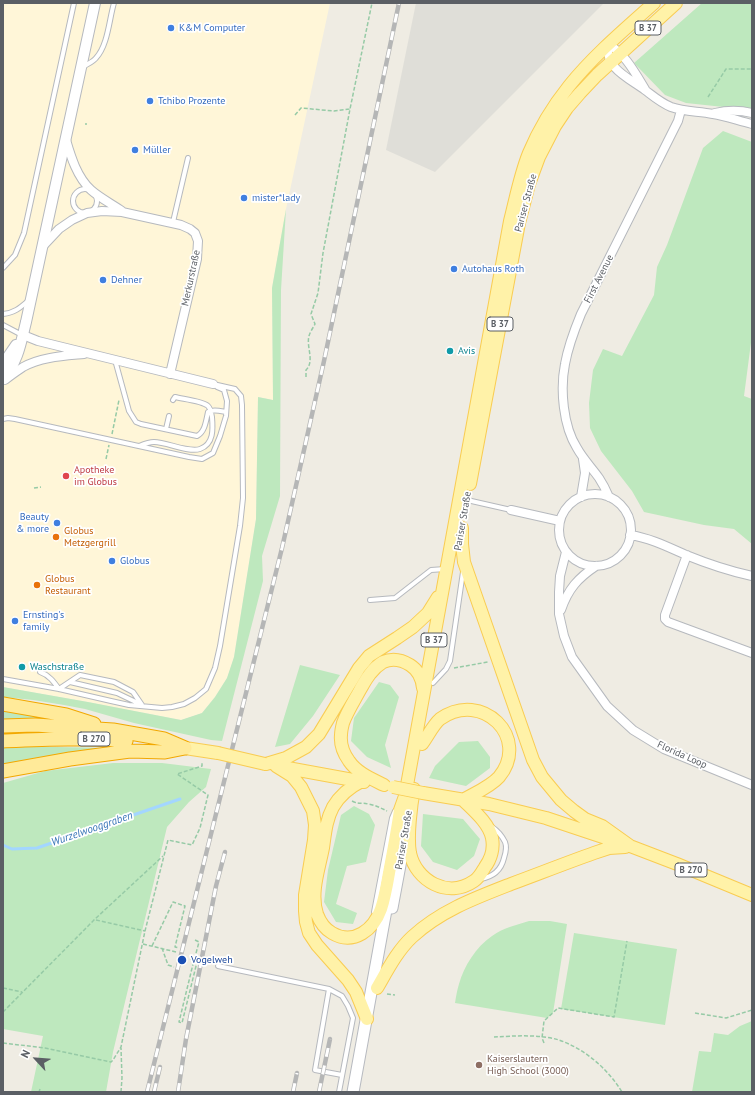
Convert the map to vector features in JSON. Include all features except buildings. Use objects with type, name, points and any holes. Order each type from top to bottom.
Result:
[{"type":"highway","points":[[3,704],[66,715],[113,730]]},
{"type":"highway","name":"B 270","points":[[3,726],[113,730],[164,739],[185,748]]},
{"type":"highway","name":"B 270","points":[[3,741],[28,739],[112,739],[185,748]]},
{"type":"highway","points":[[3,771],[70,759],[130,751],[165,752],[185,748]]},
{"type":"main road","name":"Pariser Straße","points":[[358,1092],[381,991],[423,697],[463,475],[519,182],[528,154],[545,121],[557,102],[591,61],[654,3]]},
{"type":"main road","name":"Pariser Straße","points":[[353,1092],[403,819],[422,744],[467,500],[520,223],[529,184],[539,157],[555,126],[567,108],[611,62],[676,3]]},
{"type":"main road","points":[[462,528],[464,562],[530,753],[542,777],[574,812],[602,826],[630,846]]},
{"type":"main road","points":[[271,765],[306,747],[319,734],[359,668],[369,656],[413,627],[428,613],[436,601],[444,583]]},
{"type":"main road","points":[[389,786],[363,775],[350,763],[342,748],[341,736],[343,723],[370,674],[377,666],[384,662],[392,660],[404,661],[417,670],[423,687],[423,697]]},
{"type":"main road","points":[[408,798],[410,853],[420,874],[425,879],[444,888],[462,887],[476,880],[488,864],[492,854],[492,837],[484,822],[463,800],[489,785],[498,778],[504,770],[509,754],[507,736],[503,729],[491,716],[473,709],[462,710],[451,713],[440,719],[422,744]]},
{"type":"main road","name":"B 270","points":[[185,748],[218,753],[271,765],[362,782],[489,804],[546,818],[630,846],[752,895]]},
{"type":"main road","points":[[271,765],[292,776],[301,787],[312,811],[315,825],[305,895],[306,922],[309,933],[317,945],[348,980],[356,992],[367,1019]]},
{"type":"main road","points":[[362,782],[354,785],[340,798],[328,817],[316,882],[315,906],[317,914],[324,926],[330,932],[338,936],[345,938],[360,934],[368,929],[375,921],[381,910],[400,810],[408,798]]},
{"type":"main road","points":[[381,991],[391,964],[410,939],[444,913],[459,905],[594,853],[609,848],[630,846]]},
{"type":"street","points":[[3,378],[9,372],[14,362],[23,335],[95,3]]},
{"type":"street","points":[[645,89],[634,70],[616,50],[608,46],[607,53],[611,62],[620,73],[671,107],[681,110],[713,113],[752,124]]},
{"type":"street","name":"First Avenue","points":[[609,497],[600,479],[576,448],[569,432],[563,398],[564,365],[571,339],[581,314],[678,121],[681,110]]},
{"type":"street","points":[[713,113],[728,110],[752,113]]},
{"type":"street","name":"Merkurstraße","points":[[66,140],[77,171],[83,180],[91,190],[122,212]]},
{"type":"street","name":"Merkurstraße","points":[[43,246],[59,230],[72,220],[87,213],[102,211],[122,212],[173,222],[190,229],[195,233],[198,241],[198,250],[170,374]]},
{"type":"street","points":[[23,335],[38,341],[214,384]]},
{"type":"street","points":[[3,364],[23,335]]},
{"type":"street","points":[[3,382],[23,367],[33,362],[54,357],[91,354]]},
{"type":"street","name":"First Avenue","points":[[581,497],[585,473],[582,456]]},
{"type":"street","points":[[559,614],[564,601],[574,584],[596,566],[612,562],[624,551],[628,543],[630,526],[626,512],[617,502],[602,494],[581,497],[574,501],[563,513],[559,529],[562,545],[566,552],[585,564],[596,566]]},
{"type":"street","points":[[511,510],[560,521]]},
{"type":"street","points":[[630,536],[651,540],[735,573],[752,576]]},
{"type":"street","name":"Florida Loop","points":[[566,552],[560,576],[559,592],[559,614],[564,636],[572,657],[607,706],[634,730],[664,749],[752,785]]},
{"type":"street","points":[[687,555],[665,615],[665,619],[668,622],[752,653]]},
{"type":"lane","points":[[3,268],[15,255],[24,233],[74,3]]},
{"type":"lane","points":[[81,68],[96,58],[102,47],[107,36],[114,3]]},
{"type":"lane","points":[[173,222],[188,158]]},
{"type":"lane","points":[[80,189],[91,190],[96,196],[97,204],[94,210],[87,213],[81,213],[74,208],[72,200],[75,193],[80,189]]},
{"type":"lane","points":[[3,314],[17,310],[32,298]]},
{"type":"lane","points":[[3,323],[9,328],[23,335]]},
{"type":"lane","points":[[114,360],[129,411],[132,418],[136,422],[197,436],[203,431],[208,412],[214,410],[226,412]]},
{"type":"lane","points":[[3,419],[15,419],[202,459],[213,453],[220,436],[228,401],[224,390],[214,384]]},
{"type":"lane","points":[[3,679],[59,689],[129,705],[162,708],[184,704],[206,689],[215,668],[220,646],[240,526],[243,498],[243,412],[241,396],[235,389],[214,384]]},
{"type":"lane","points":[[138,446],[154,442],[195,450],[201,449],[207,445],[211,439],[213,431],[211,411],[208,406],[204,403],[175,397],[172,400]]},
{"type":"lane","points":[[166,429],[169,416]]},
{"type":"lane","points":[[467,500],[511,510]]},
{"type":"lane","points":[[434,683],[446,669],[450,661],[464,562]]},
{"type":"lane","points":[[370,600],[395,598],[431,570],[447,569]]},
{"type":"lane","points":[[40,672],[52,679],[59,689]]},
{"type":"lane","points":[[59,689],[80,675],[114,682],[133,692],[142,705]]},
{"type":"lane","points":[[70,682],[117,693],[142,705]]},
{"type":"lane","points":[[375,921],[380,941]]},
{"type":"lane","points":[[218,966],[329,989],[342,996],[353,1018],[339,1092]]},
{"type":"lane","points":[[329,989],[315,1070],[342,1075]]},
{"type":"path","points":[[306,376],[306,370],[311,359],[309,352],[309,336],[315,324],[311,314],[318,293],[322,253],[372,3]]},
{"type":"path","points":[[708,97],[726,70],[752,69]]},
{"type":"path","points":[[295,115],[301,108],[334,111],[350,109]]},
{"type":"path","points":[[111,435],[118,407]]},
{"type":"path","points":[[34,488],[41,487]]},
{"type":"path","points":[[452,668],[492,662]]},
{"type":"path","points":[[121,1092],[121,1047],[145,931],[168,840],[192,845],[198,833],[208,795],[177,774],[202,766],[203,761]]},
{"type":"path","points":[[349,798],[357,804],[367,803],[390,813]]},
{"type":"path","points":[[3,1012],[95,919],[164,855]]},
{"type":"path","points":[[152,946],[173,902],[185,906],[175,947],[179,948]]},
{"type":"path","points":[[95,919],[145,931]]},
{"type":"path","points":[[190,959],[194,960],[179,1022],[182,1022],[198,958],[194,957],[199,942],[195,940]]},
{"type":"path","points":[[544,1042],[542,1038],[544,1021],[558,1008],[614,1017],[626,941]]},
{"type":"path","points":[[143,944],[176,952]]},
{"type":"path","points":[[162,948],[168,965],[174,967]]},
{"type":"path","points":[[3,988],[22,992]]},
{"type":"path","points":[[381,991],[395,995]]},
{"type":"path","points":[[695,1013],[726,1018],[752,1010]]},
{"type":"path","points":[[494,1037],[535,1036],[558,1040],[582,1051],[602,1066],[622,1092]]},
{"type":"path","points":[[3,1043],[45,1048],[111,1062],[121,1047]]},
{"type":"shaded area","points":[[3,3],[330,3],[286,209],[272,288],[273,400],[258,397],[256,519],[234,657],[227,678],[215,697],[202,713],[181,720],[3,687]]},
{"type":"shaded area","points":[[416,3],[604,3],[435,172],[386,150]]},
{"type":"green space","points":[[702,3],[752,3],[752,110],[686,103],[665,95],[634,63]]},
{"type":"green space","points":[[723,131],[752,142],[752,335],[744,396],[752,399],[752,544],[734,529],[704,525],[644,512],[632,491],[601,451],[590,428],[589,403],[593,370],[603,349],[622,356],[654,295],[657,267],[667,245],[703,148]]},
{"type":"green space","points":[[286,209],[281,290],[280,496],[262,556],[263,581],[222,741],[211,740],[134,723],[85,709],[33,700],[3,697],[3,687],[181,720],[202,713],[215,697],[227,678],[234,657],[256,519],[258,397],[273,400],[272,288]]},
{"type":"green space","points":[[300,665],[340,675],[313,716],[290,744],[275,747]]},
{"type":"green space","points":[[379,682],[390,685],[399,697],[385,745],[391,768],[367,757],[351,741],[354,718]]},
{"type":"green space","points":[[3,708],[75,721],[3,720]]},
{"type":"green space","points":[[478,741],[490,757],[490,768],[466,786],[429,778],[435,766],[459,742]]},
{"type":"green space","points":[[3,746],[112,748],[3,765]]},
{"type":"green space","points":[[113,763],[162,763],[211,769],[206,787],[189,802],[167,827],[113,1052],[106,1092],[31,1092],[43,1036],[3,1029],[3,783],[45,771]]},
{"type":"green space","points":[[354,806],[369,814],[375,825],[366,862],[347,866],[336,904],[357,913],[353,924],[336,922],[324,902],[328,870],[341,815]]},
{"type":"green space","points":[[423,814],[463,819],[480,839],[474,856],[457,870],[433,862],[421,846]]},
{"type":"green space","points":[[529,921],[550,921],[567,924],[553,1013],[547,1018],[455,1003],[461,977],[471,957],[476,951],[492,936],[510,927]]},
{"type":"green space","points":[[574,933],[677,949],[665,1025],[561,1009]]},
{"type":"green space","points":[[752,1021],[752,1092],[692,1092],[699,1051],[711,1052],[714,1033],[728,1035],[740,1026]]},
{"type":"waterway","name":"Wurzelwooggraben","points":[[3,845],[12,849],[37,848],[180,799]]},
{"type":"railway","points":[[147,1092],[282,548],[324,361],[399,3]]},
{"type":"railway","points":[[178,1092],[186,1039],[216,886],[225,852]]},
{"type":"railway","points":[[319,1092],[330,1039]]},
{"type":"railway","points":[[154,1092],[160,1067]]},
{"type":"railway","points":[[293,1092],[297,1073]]},
{"type":"place","name":"K&M Computer","points":[[171,28]]},
{"type":"place","name":"Tchibo Prozente","points":[[150,101]]},
{"type":"place","name":"Müller","points":[[135,150]]},
{"type":"place","name":"mister*lady","points":[[244,198]]},
{"type":"place","name":"Autohaus Roth","points":[[454,269]]},
{"type":"place","name":"Dehner","points":[[103,280]]},
{"type":"place","name":"Avis","points":[[450,351]]},
{"type":"place","name":"Apotheke im Globus","points":[[66,476]]},
{"type":"place","name":"Beauty & more","points":[[57,523]]},
{"type":"place","name":"Globus Metzgergrill","points":[[56,537]]},
{"type":"place","name":"Globus","points":[[112,561]]},
{"type":"place","name":"Globus Restaurant","points":[[37,585]]},
{"type":"place","name":"Ernsting's family","points":[[15,621]]},
{"type":"place","name":"Waschstraße","points":[[22,667]]},
{"type":"place","name":"Vogelweh","points":[[182,960]]},
{"type":"place","name":"Kaiserslautern High School (3000)","points":[[479,1065]]}]
